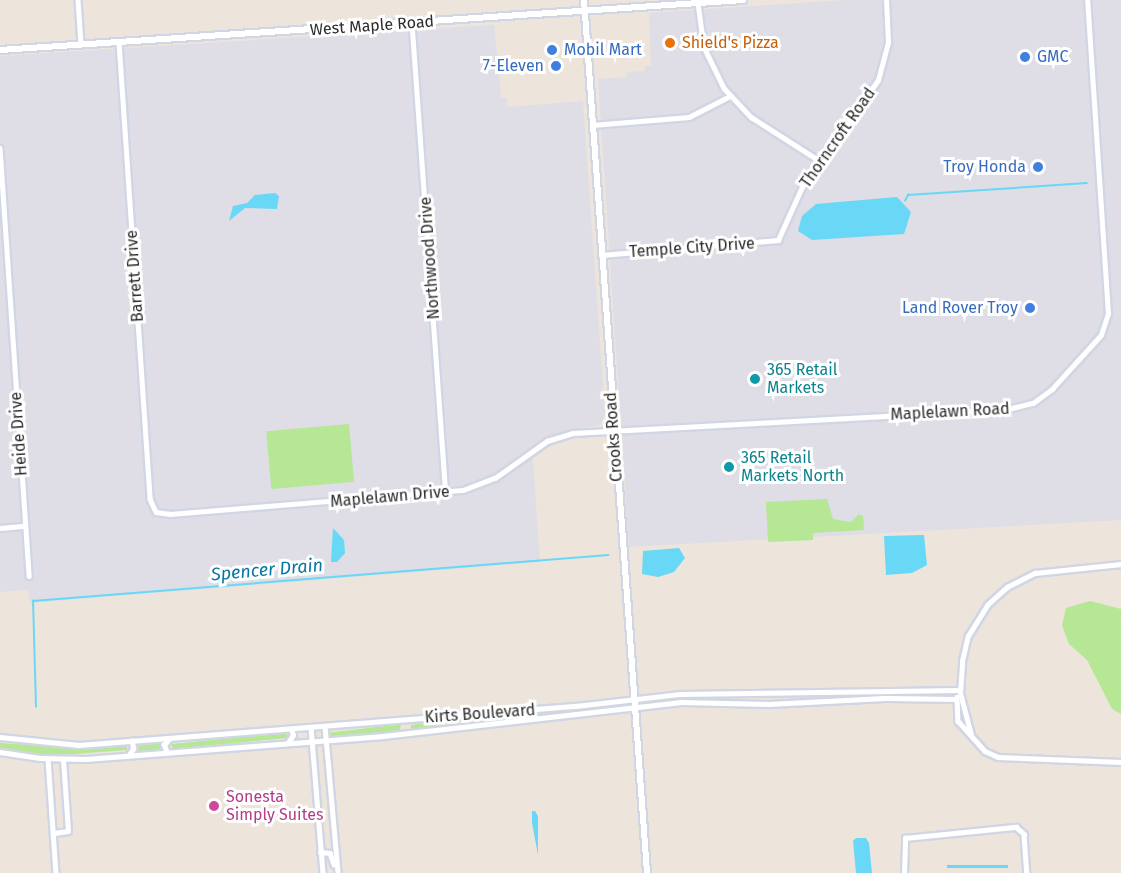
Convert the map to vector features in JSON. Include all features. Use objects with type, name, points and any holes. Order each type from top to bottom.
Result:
[{"type":"main road","name":"Crooks Road","points":[[584,0],[613,430],[647,873]]},
{"type":"main road","name":"West Maple Road","points":[[0,50],[743,0]]},
{"type":"street","points":[[78,0],[81,44]]},
{"type":"street","name":"Thorncroft Road","points":[[781,237],[794,200],[878,80],[888,42],[886,0]]},
{"type":"street","name":"Maplelawn Road","points":[[613,430],[1012,409],[1033,403],[1052,389],[1101,335],[1108,314],[1087,0]]},
{"type":"street","points":[[698,3],[704,47],[715,74],[730,96],[757,122],[820,161]]},
{"type":"street","name":"Northwood Drive","points":[[412,23],[446,493]]},
{"type":"street","name":"Barrett Drive","points":[[119,42],[153,510]]},
{"type":"street","points":[[592,125],[689,117],[730,96]]},
{"type":"street","name":"Heide Drive","points":[[0,148],[29,576]]},
{"type":"street","name":"Temple City Drive","points":[[601,255],[768,243],[781,237]]},
{"type":"street","name":"Maplelawn Drive","points":[[153,510],[178,514],[446,493],[486,482],[552,439],[613,430]]},
{"type":"street","points":[[0,528],[25,526]]},
{"type":"street","points":[[971,735],[960,691],[968,636],[982,612],[1000,592],[1043,570],[1121,564]]},
{"type":"street","name":"Kirts Boulevard","points":[[0,737],[71,745],[466,715],[633,698],[898,688],[960,691]]},
{"type":"street","points":[[960,691],[955,699],[958,721],[985,751],[1005,759],[1121,762]]},
{"type":"street","name":"Kirts Boulevard","points":[[0,752],[63,760],[406,733],[634,706],[955,699]]},
{"type":"street","points":[[465,726],[466,715]]},
{"type":"street","points":[[406,733],[404,724],[411,719]]},
{"type":"street","points":[[325,726],[336,866]]},
{"type":"street","points":[[311,727],[323,873]]},
{"type":"street","points":[[288,743],[293,735],[291,729]]},
{"type":"street","points":[[167,753],[164,745],[171,738]]},
{"type":"street","points":[[128,756],[133,749],[132,741]]},
{"type":"street","points":[[48,759],[56,873]]},
{"type":"street","points":[[54,833],[68,831],[63,760]]},
{"type":"street","points":[[52,815],[67,814]]},
{"type":"street","points":[[904,873],[904,838],[1016,827],[1024,834],[1027,873]]},
{"type":"street","points":[[320,852],[330,852],[338,873]]},
{"type":"shaded area","points":[[845,0],[1121,0],[1121,520],[629,547],[598,79],[627,77],[627,72],[645,71],[645,66],[651,66],[649,13]]},
{"type":"shaded area","points":[[494,25],[501,98],[507,98],[508,107],[583,101],[605,415],[600,425],[565,431],[532,446],[540,562],[30,603],[28,590],[0,592],[0,56]]},
{"type":"green space","points":[[349,424],[354,482],[271,489],[266,431]]},
{"type":"green space","points":[[827,499],[833,519],[851,522],[859,514],[863,516],[864,530],[813,533],[813,540],[768,542],[766,502]]},
{"type":"green space","points":[[1090,601],[1121,609],[1121,714],[1112,709],[1087,660],[1069,644],[1062,625],[1066,608]]},
{"type":"green space","points":[[462,718],[463,721],[411,730],[411,725]]},
{"type":"green space","points":[[401,724],[400,731],[333,737],[327,733]]},
{"type":"green space","points":[[287,732],[287,738],[172,749],[172,744]]},
{"type":"green space","points":[[162,742],[161,750],[138,752],[139,743]]},
{"type":"green space","points":[[0,743],[75,748],[127,744],[127,750],[49,756],[0,749]]},
{"type":"water","points":[[275,193],[279,196],[277,209],[245,208],[229,221],[233,206],[247,203],[255,195]]},
{"type":"water","points":[[897,197],[911,212],[904,234],[812,240],[798,231],[802,216],[816,204]]},
{"type":"water","points":[[333,528],[344,540],[345,553],[337,562],[331,562]]},
{"type":"water","points":[[924,535],[927,565],[912,573],[886,575],[884,536]]},
{"type":"water","points":[[679,548],[685,558],[674,572],[658,577],[642,574],[643,551]]},
{"type":"water","points":[[532,811],[535,811],[538,816],[538,855],[532,823]]},
{"type":"water","points":[[856,838],[866,838],[869,843],[872,873],[856,873],[853,841]]},
{"type":"water","points":[[947,865],[1008,865],[1008,868],[947,868]]},
{"type":"waterway","points":[[905,201],[908,195],[1087,183]]},
{"type":"waterway","name":"Spencer Drain","points":[[36,707],[33,601],[608,555]]},
{"type":"place","name":"Shield's Pizza","points":[[670,43]]},
{"type":"place","name":"Mobil Mart","points":[[552,50]]},
{"type":"place","name":"GMC","points":[[1025,57]]},
{"type":"place","name":"7-Eleven","points":[[556,66]]},
{"type":"place","name":"Troy Honda","points":[[1038,167]]},
{"type":"place","name":"Land Rover Troy","points":[[1030,308]]},
{"type":"place","name":"365 Retail Markets","points":[[755,379]]},
{"type":"place","name":"365 Retail Markets North","points":[[729,467]]},
{"type":"place","name":"Sonesta Simply Suites","points":[[214,806]]}]
